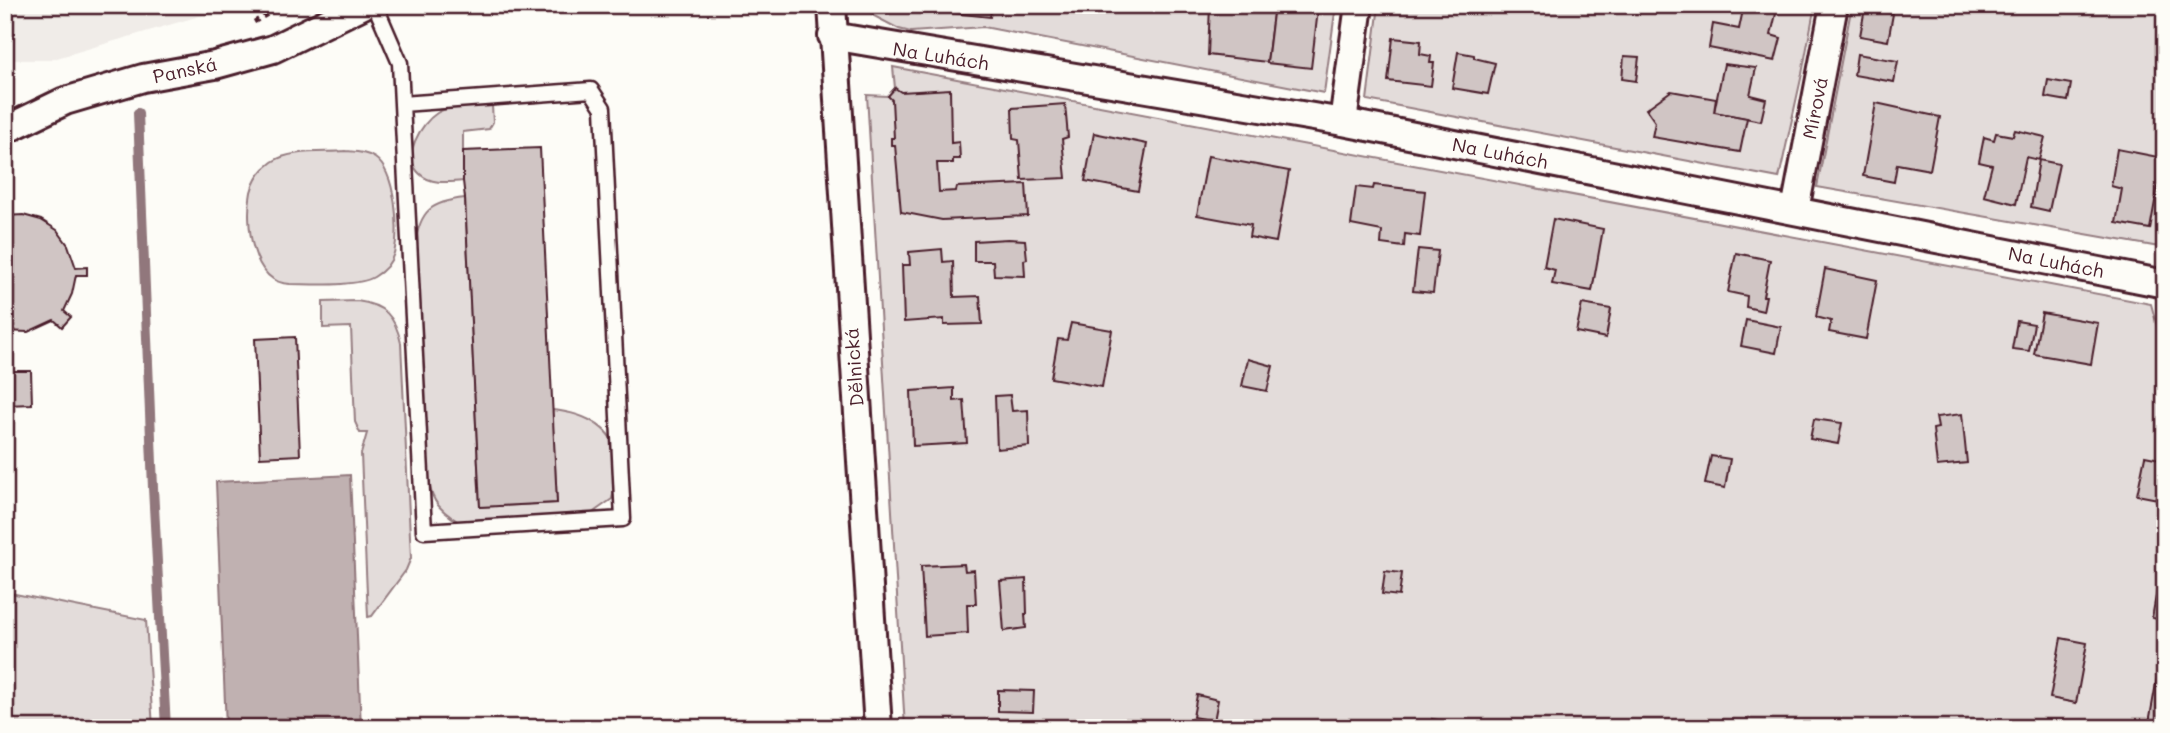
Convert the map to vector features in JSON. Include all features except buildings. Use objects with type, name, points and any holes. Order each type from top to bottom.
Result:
[{"type":"street","name":"Panská","points":[[5,130],[65,101],[144,78],[215,65],[273,48],[363,5]]},
{"type":"street","name":"Dělnická","points":[[832,5],[878,728]]},
{"type":"street","points":[[1343,122],[1359,5]]},
{"type":"street","name":"Mírová","points":[[1796,210],[1834,5]]},
{"type":"street","name":"Na Luhách","points":[[832,36],[1343,122],[2165,284]]},
{"type":"lane","points":[[375,5],[400,63],[402,104],[424,531],[623,519],[603,108],[591,90],[402,104]]},
{"type":"shaded area","points":[[5,5],[237,5],[50,60],[5,60]]},
{"type":"shaded area","points":[[865,5],[1336,5],[1324,93],[984,27],[911,32],[874,16]]},
{"type":"shaded area","points":[[1379,5],[1815,5],[1779,178],[1367,100]]},
{"type":"shaded area","points":[[1852,5],[2165,5],[2165,248],[1817,187]]},
{"type":"shaded area","points":[[893,67],[2151,304],[2165,355],[2165,728],[905,728],[867,95],[888,96],[895,88]]},
{"type":"shaded area","points":[[492,106],[493,122],[489,129],[463,132],[463,181],[435,181],[420,174],[412,159],[413,150],[419,133],[431,118],[449,108]]},
{"type":"shaded area","points":[[345,151],[372,156],[382,165],[388,176],[395,202],[397,231],[391,261],[374,277],[357,282],[290,284],[277,281],[259,262],[250,234],[249,204],[254,183],[265,168],[279,158],[297,153]]},
{"type":"shaded area","points":[[465,198],[480,507],[557,503],[552,410],[577,415],[598,425],[607,433],[618,454],[619,471],[612,499],[588,516],[459,522],[439,507],[432,495],[427,470],[415,245],[420,223],[429,210],[444,202]]},
{"type":"shaded area","points":[[357,301],[375,305],[387,313],[396,326],[401,343],[411,558],[406,570],[372,616],[368,617],[361,454],[367,433],[360,433],[355,422],[351,327],[323,328],[323,302]]},
{"type":"shaded area","points":[[350,475],[361,728],[226,728],[216,482]]},
{"type":"shaded area","points":[[5,592],[146,620],[153,728],[5,728]]},
{"type":"waterway","points":[[138,113],[166,728]]}]
